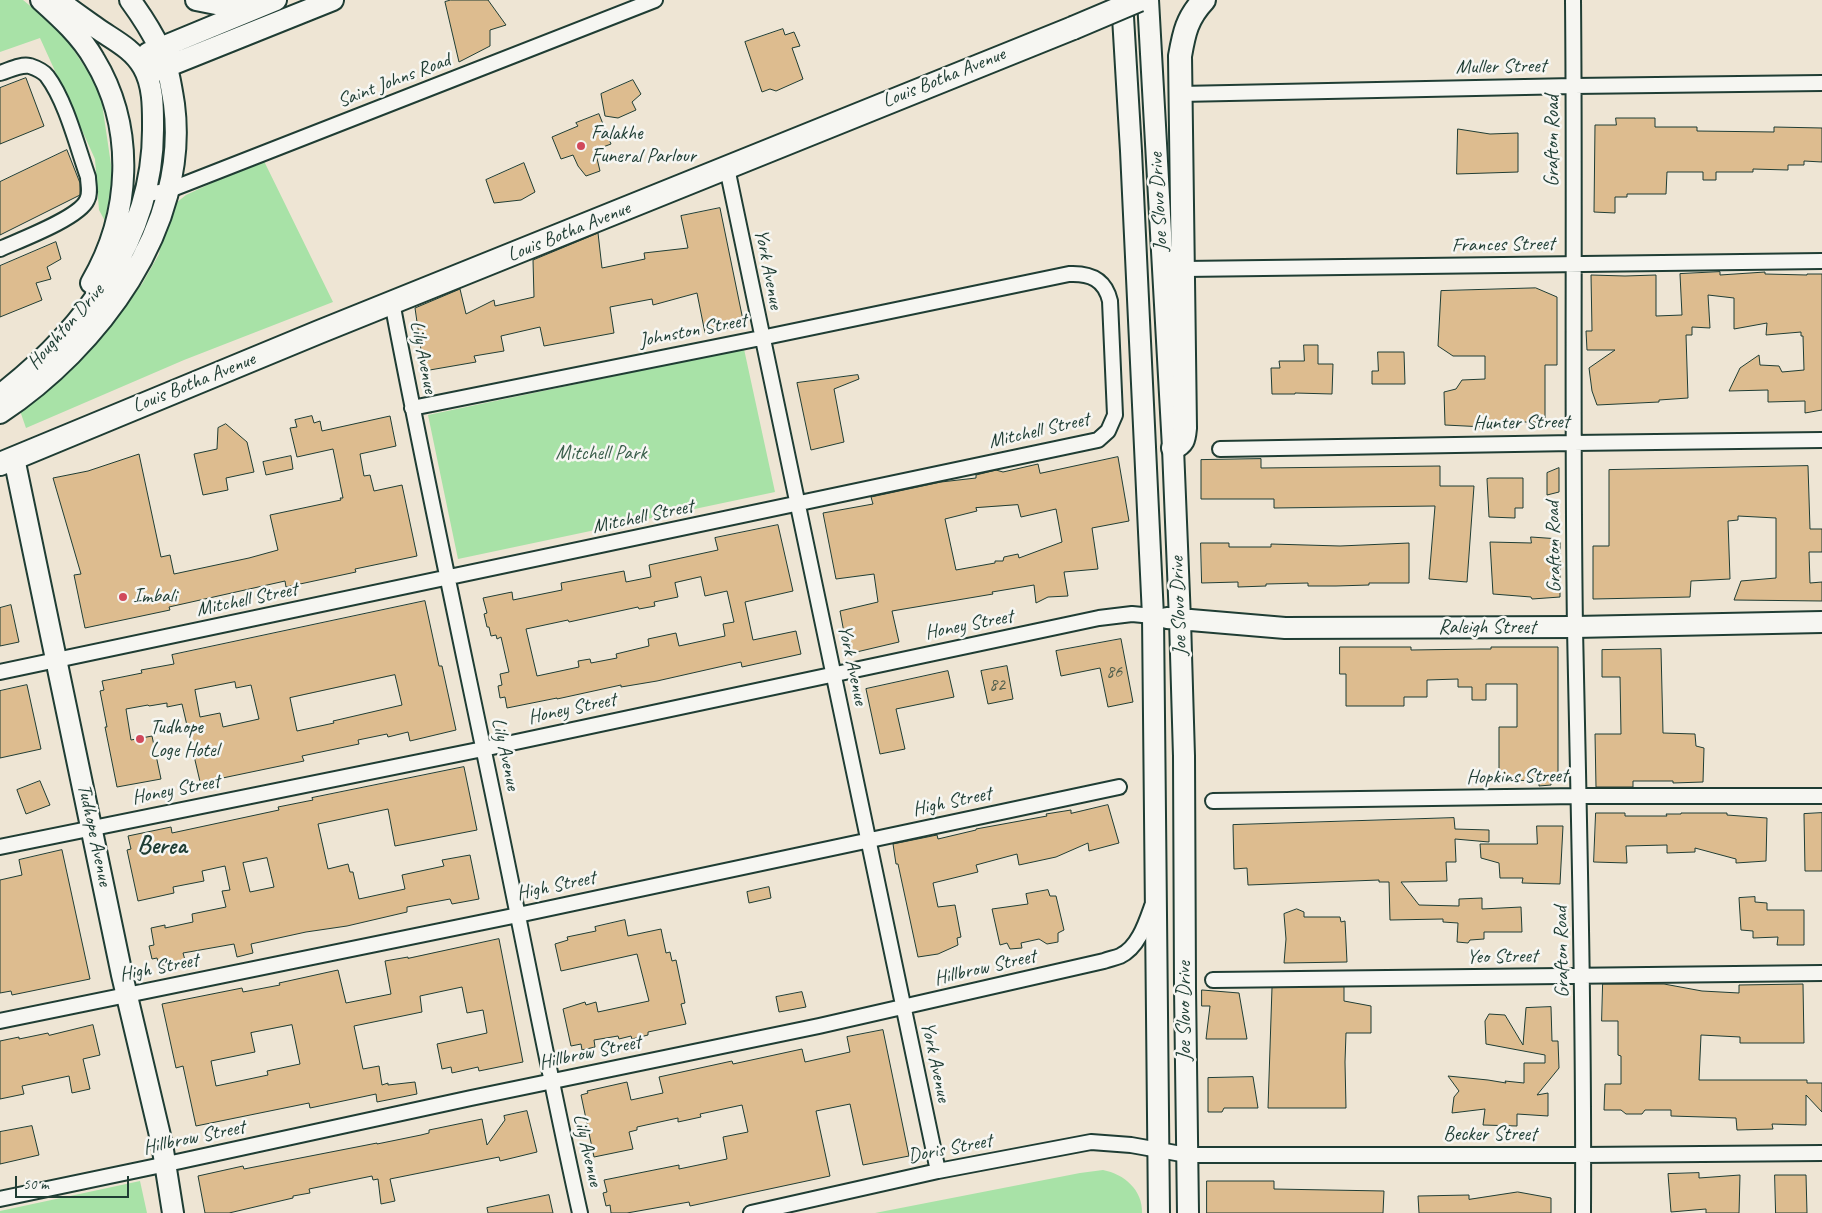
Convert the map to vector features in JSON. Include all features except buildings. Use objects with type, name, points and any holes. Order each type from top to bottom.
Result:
[{"type":"main road","points":[[41,0],[77,34],[101,70],[114,104],[120,128],[123,155],[122,198],[114,234],[98,272],[71,317],[64,336]]},
{"type":"main road","points":[[58,0],[116,40],[142,66],[167,68],[334,0]]},
{"type":"main road","name":"Houghton Drive","points":[[0,413],[42,382],[98,326],[113,307],[139,266],[159,220],[168,191],[174,160],[176,126],[173,96],[167,68],[160,48],[130,0]]},
{"type":"main road","points":[[196,0],[213,4],[231,5],[269,0]]},
{"type":"main road","points":[[142,66],[160,48],[276,0]]},
{"type":"main road","name":"Joe Slovo Drive","points":[[1122,0],[1153,616],[1159,1213]]},
{"type":"main road","name":"Louis Botha Avenue","points":[[7,461],[392,302],[1139,0]]},
{"type":"main road","name":"Joe Slovo Drive","points":[[1148,0],[1174,448],[1180,620],[1184,756],[1188,1213]]},
{"type":"main road","points":[[1174,448],[1181,444],[1184,439],[1185,428],[1180,56],[1188,20],[1204,0]]},
{"type":"main road","name":"Houghton Drive","points":[[0,395],[20,379],[64,336],[86,311],[111,275],[128,242],[146,194],[153,144],[153,114],[142,66]]},
{"type":"main road","name":"Tudhope Avenue","points":[[7,461],[58,660],[127,994],[162,1144],[173,1213]]},
{"type":"main road","name":"Raleigh Street","points":[[1153,616],[1180,620],[1285,628],[1575,628],[1822,622]]},
{"type":"street","name":"Saint Johns Road","points":[[146,194],[168,191],[654,0]]},
{"type":"street","name":"Grafton Road","points":[[1573,0],[1573,442],[1583,976],[1583,1213]]},
{"type":"street","points":[[0,73],[19,66],[26,66],[41,70],[46,75],[62,103],[88,177],[89,188],[89,198],[74,214],[0,249]]},
{"type":"street","name":"Muller Street","points":[[1180,94],[1822,83]]},
{"type":"street","name":"York Avenue","points":[[727,168],[761,338],[938,1171]]},
{"type":"street","name":"Frances Street","points":[[1184,269],[1822,261]]},
{"type":"street","name":"Mitchell Street","points":[[0,672],[798,505],[1103,438],[1113,423],[1116,407],[1110,301],[1104,285],[1097,280],[1080,273],[1069,274]]},
{"type":"street","name":"Johnston Street","points":[[412,408],[1069,274]]},
{"type":"street","name":"Lily Avenue","points":[[392,302],[412,408],[551,1082],[580,1213]]},
{"type":"street","name":"Hunter Street","points":[[1220,448],[1822,440]]},
{"type":"street","name":"Honey Street","points":[[0,847],[483,749],[833,673],[1099,618],[1132,614],[1153,616]]},
{"type":"street","name":"High Street","points":[[0,1021],[518,915],[1119,787]]},
{"type":"street","name":"Hopkins Street","points":[[1213,801],[1579,796],[1822,796]]},
{"type":"street","name":"Hillbrow Street","points":[[0,1199],[902,1007],[1120,956],[1135,942],[1144,927],[1155,899]]},
{"type":"street","name":"Yeo Street","points":[[1213,980],[1822,973]]},
{"type":"street","name":"Doris Street","points":[[751,1213],[938,1171],[1091,1142],[1106,1142],[1158,1150]]},
{"type":"street","name":"Becker Street","points":[[1158,1150],[1187,1155],[1583,1155],[1822,1152]]},
{"type":"green space","points":[[0,0],[23,0],[61,31],[100,90],[113,178],[105,221],[99,210],[95,159],[40,38],[0,52]]},
{"type":"green space","points":[[263,159],[333,302],[184,360],[26,428],[18,405],[123,307],[142,284],[159,254],[163,229],[176,203],[186,195]]},
{"type":"green space","name":"Mitchell Park","points":[[744,349],[775,492],[458,559],[428,415]]},
{"type":"green space","points":[[1103,1170],[1118,1175],[1131,1184],[1139,1197],[1142,1213],[875,1213],[1080,1173]]},
{"type":"green space","points":[[140,1181],[147,1213],[0,1213],[0,1211]]},
{"type":"place","name":"Falakhe Funeral Parlour","points":[[581,146]]},
{"type":"place","name":"Imbali","points":[[123,597]]},
{"type":"place","name":"Tudhope Loge Hotel","points":[[140,739]]},
{"type":"district","name":"Berea","points":[[162,846]]}]
